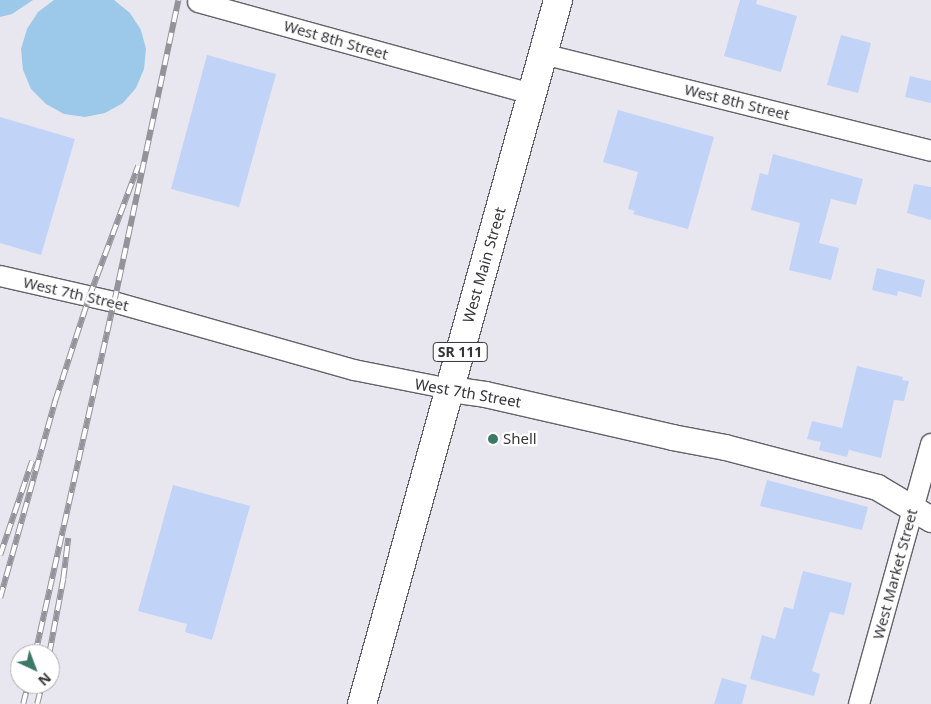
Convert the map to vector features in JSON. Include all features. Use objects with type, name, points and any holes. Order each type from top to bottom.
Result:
[{"type":"main road","name":"West Main Street","points":[[362,704],[558,0]]},
{"type":"street","name":"West 8th Street","points":[[198,2],[532,94]]},
{"type":"street","name":"West 8th Street","points":[[543,54],[931,151]]},
{"type":"street","name":"West 7th Street","points":[[0,276],[114,302],[354,370],[494,396],[672,437],[725,447],[877,487],[922,513]]},
{"type":"street","name":"West Market Street","points":[[859,704],[922,513],[931,444]]},
{"type":"water","points":[[0,0],[33,0],[12,14],[0,17]]},
{"type":"water","points":[[54,0],[114,0],[130,13],[141,30],[146,49],[144,69],[136,88],[123,103],[105,113],[85,117],[64,114],[46,104],[31,89],[23,70],[21,49],[27,29],[38,12]]},
{"type":"building","points":[[740,0],[757,0],[756,4],[797,16],[781,72],[724,56]]},
{"type":"building","points":[[841,35],[871,43],[858,93],[827,85]]},
{"type":"building","points":[[207,55],[276,74],[239,207],[171,189]]},
{"type":"building","points":[[910,76],[931,81],[931,103],[905,97]]},
{"type":"building","points":[[618,110],[714,137],[688,229],[633,214],[635,211],[628,209],[638,172],[603,162]]},
{"type":"building","points":[[0,117],[75,139],[41,255],[0,243]]},
{"type":"building","points":[[773,154],[863,179],[856,205],[831,199],[819,243],[839,248],[831,280],[789,270],[800,223],[751,210],[760,173],[768,175]]},
{"type":"building","points":[[914,184],[931,187],[931,220],[907,213]]},
{"type":"building","points":[[877,268],[925,280],[921,297],[898,291],[897,296],[872,290]]},
{"type":"building","points":[[857,366],[903,377],[902,380],[909,381],[904,401],[894,400],[881,458],[849,450],[847,457],[819,450],[821,442],[807,439],[812,421],[842,428]]},
{"type":"building","points":[[767,480],[868,507],[862,530],[760,506]]},
{"type":"building","points":[[173,485],[250,506],[212,640],[185,632],[187,624],[138,611]]},
{"type":"building","points":[[803,571],[852,583],[844,615],[830,612],[812,671],[820,674],[814,696],[750,679],[762,635],[775,639],[784,607],[793,609]]},
{"type":"building","points":[[722,678],[747,685],[742,704],[714,704]]},
{"type":"railway","points":[[37,644],[114,302],[178,0]]},
{"type":"railway","points":[[0,598],[55,401],[89,297],[138,166]]},
{"type":"railway","points":[[0,555],[32,461]]},
{"type":"railway","points":[[51,644],[63,579],[68,538]]},
{"type":"railway","points":[[23,704],[26,694]]},
{"type":"railway","points":[[37,704],[40,694]]},
{"type":"place","name":"Shell","points":[[493,439]]}]
